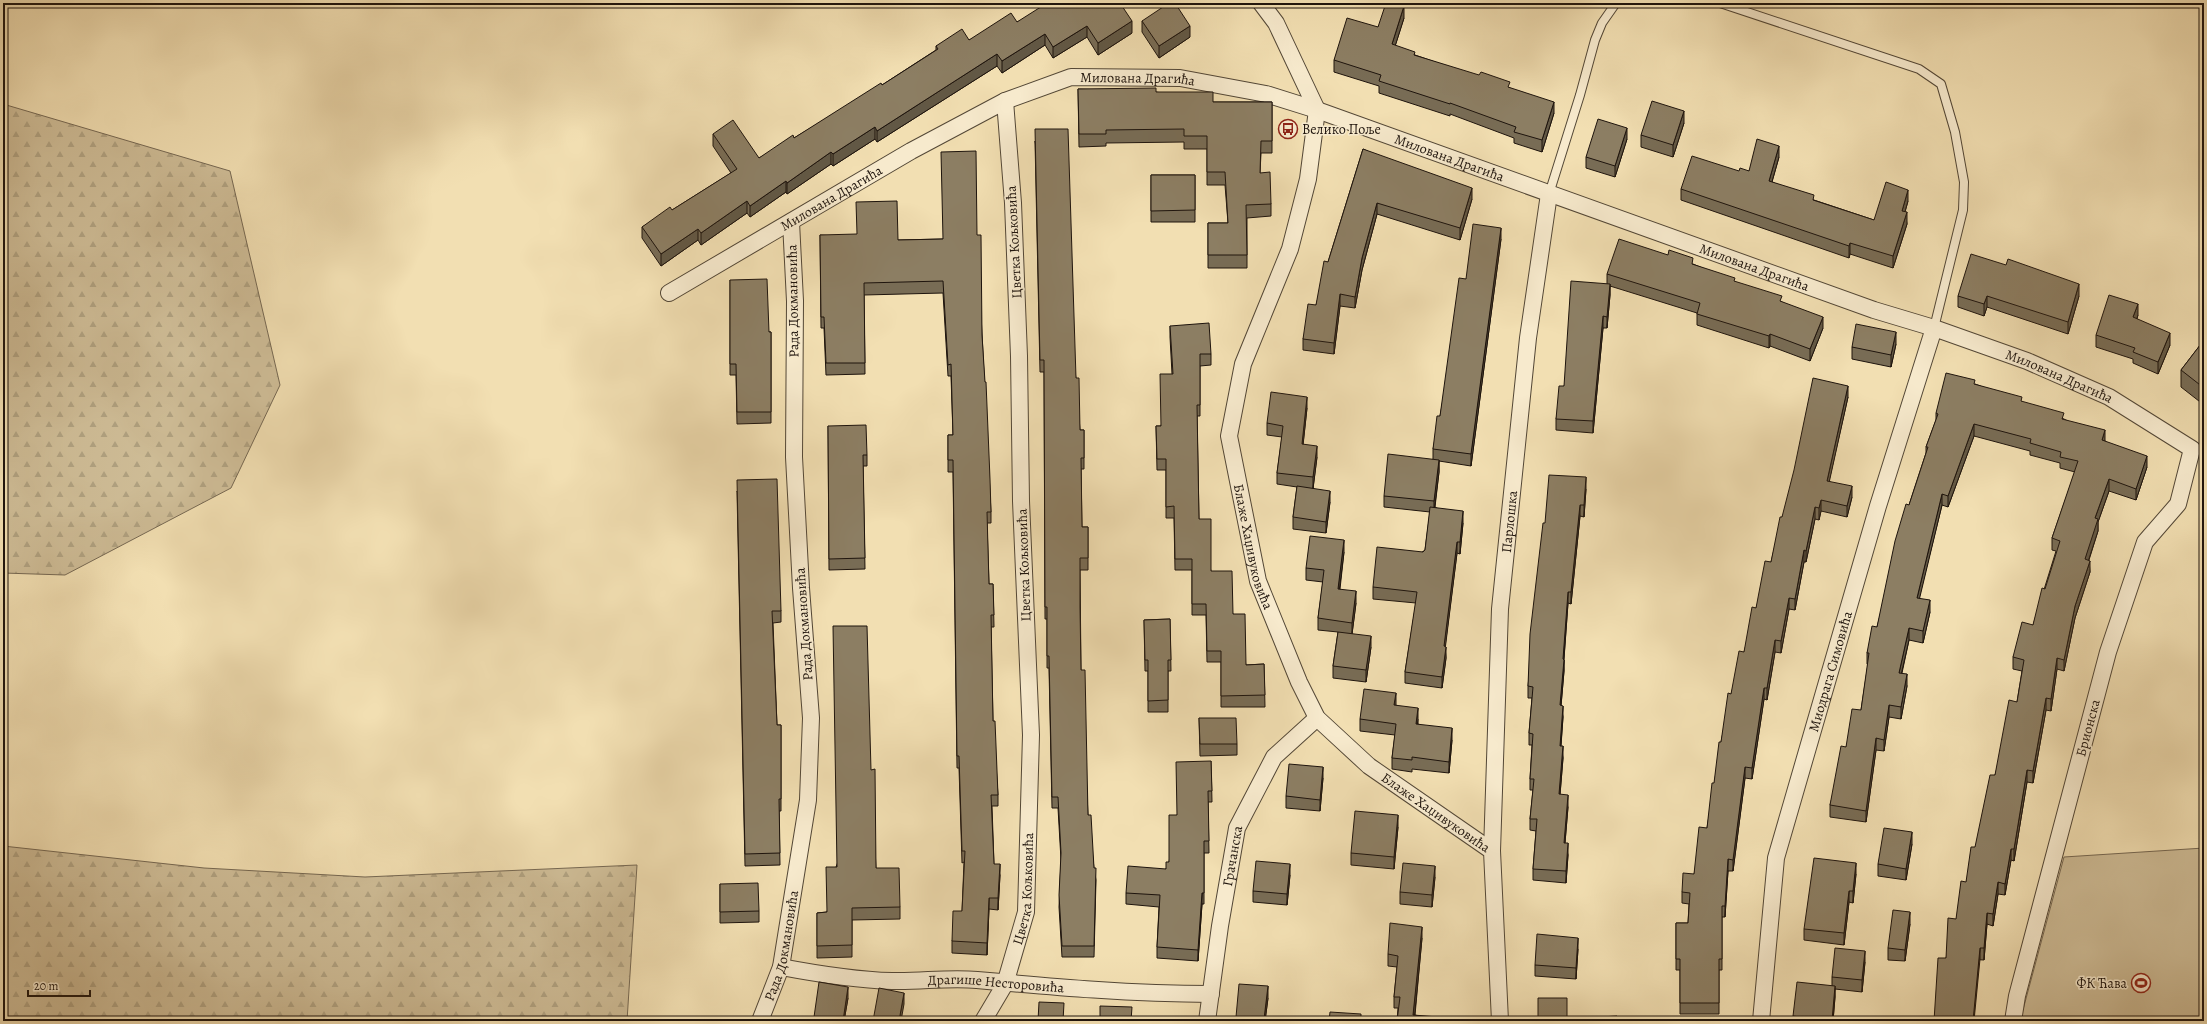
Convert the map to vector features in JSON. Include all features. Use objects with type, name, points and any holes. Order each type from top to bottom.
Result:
[{"type":"street","points":[[1261,3],[1276,23],[1317,110]]},
{"type":"street","name":"Милована Драгића","points":[[670,293],[911,151],[1005,101],[1071,77],[1180,78],[1266,94],[1317,110],[1874,310],[1934,328],[2027,361],[2109,397],[2192,449]]},
{"type":"street","name":"Цветка Кољковића","points":[[983,1021],[1005,984],[1026,912],[1031,735],[1021,502],[1019,356],[1013,203],[1005,101]]},
{"type":"street","name":"Блаже Хаџивуковића","points":[[1317,110],[1308,179],[1290,250],[1243,364],[1229,436],[1258,581],[1299,682],[1317,718],[1369,766],[1492,851],[1500,1021]]},
{"type":"street","name":"Парлошка","points":[[1492,851],[1500,609],[1528,338],[1549,194]]},
{"type":"street","name":"Рада Докмановића","points":[[760,1021],[781,967],[808,800],[811,718],[801,588],[795,465],[795,301],[791,222]]},
{"type":"street","name":"Миодрага Симовића","points":[[1761,1021],[1776,858],[1878,506],[1934,328]]},
{"type":"street","name":"Брионска","points":[[2013,1021],[2018,996],[2108,652],[2145,542],[2178,504],[2192,449]]},
{"type":"street","name":"Грачанска","points":[[1207,1021],[1220,926],[1237,828],[1274,757],[1317,718]]},
{"type":"street","name":"Драгише Несторовића","points":[[781,967],[832,976],[885,980],[976,980],[1005,984],[1173,994],[1211,994]]},
{"type":"lane","points":[[1549,194],[1580,96],[1595,40],[1602,23],[1616,3]]},
{"type":"lane","points":[[1720,3],[1919,69],[1941,84],[1955,132],[1964,182],[1963,210],[1934,328]]},
{"type":"green space","points":[[3,104],[230,171],[280,385],[231,488],[65,575],[3,573]]},
{"type":"green space","points":[[3,846],[204,868],[365,877],[637,865],[627,1021],[3,1021]]},
{"type":"green space","points":[[2204,848],[2204,1021],[2020,1021],[2064,857]]},
{"type":"building","points":[[1047,3],[1060,3],[1062,5],[1065,3],[1120,3],[1132,21],[1098,43],[1087,26],[1053,47],[1045,34],[1002,61],[997,54],[877,131],[875,127],[833,154],[831,152],[787,183],[786,181],[750,206],[747,201],[701,233],[698,229],[661,254],[642,227],[670,207],[672,210],[737,169],[713,134],[733,120],[759,158],[793,135],[794,138],[881,83],[882,85],[938,49],[936,46],[962,29],[969,40],[1011,13],[1017,22]]},
{"type":"building","points":[[1169,3],[1175,3],[1190,26],[1159,46],[1142,21]]},
{"type":"building","points":[[1386,3],[1394,3],[1404,6],[1392,44],[1415,52],[1414,55],[1479,75],[1481,72],[1510,82],[1508,87],[1554,102],[1542,140],[1514,132],[1516,127],[1450,103],[1379,81],[1381,75],[1334,60],[1347,18],[1378,27]]},
{"type":"building","points":[[1156,88],[1156,92],[1213,92],[1213,102],[1272,102],[1272,141],[1261,141],[1260,173],[1270,172],[1271,204],[1246,205],[1247,255],[1208,255],[1208,223],[1228,223],[1225,172],[1207,172],[1207,136],[1184,136],[1184,129],[1106,130],[1106,134],[1079,134],[1078,89]]},
{"type":"building","points":[[1652,101],[1684,111],[1673,145],[1641,135]]},
{"type":"building","points":[[1598,119],[1627,128],[1615,166],[1586,157]]},
{"type":"building","points":[[1035,129],[1068,129],[1076,378],[1079,378],[1080,430],[1084,430],[1084,458],[1081,458],[1082,527],[1088,527],[1088,558],[1080,558],[1080,607],[1081,670],[1085,670],[1088,815],[1091,815],[1094,868],[1096,868],[1094,946],[1062,946],[1059,895],[1061,853],[1058,797],[1052,797],[1049,656],[1047,656],[1047,607],[1045,607],[1044,360],[1040,360]]},
{"type":"building","points":[[1757,139],[1779,146],[1769,181],[1814,195],[1813,200],[1874,220],[1886,182],[1908,190],[1902,211],[1907,212],[1893,256],[1850,243],[1849,246],[1681,189],[1692,156],[1739,171],[1740,168],[1749,171]]},
{"type":"building","points":[[1363,149],[1472,188],[1460,228],[1377,203],[1362,258],[1355,297],[1340,294],[1334,343],[1303,339],[1308,304],[1316,305],[1324,261],[1328,262]]},
{"type":"building","points":[[976,151],[977,235],[981,235],[982,335],[986,382],[991,512],[987,512],[989,584],[993,584],[994,615],[991,615],[993,721],[995,721],[998,795],[991,795],[994,864],[1000,864],[998,898],[989,898],[987,943],[952,941],[953,911],[962,911],[965,851],[962,851],[959,756],[957,756],[953,460],[948,460],[948,435],[953,435],[951,364],[948,365],[943,281],[864,283],[865,363],[826,363],[824,317],[821,317],[820,235],[857,234],[856,202],[897,201],[898,240],[943,239],[941,152]]},
{"type":"building","points":[[1151,175],[1195,175],[1195,210],[1151,211]]},
{"type":"building","points":[[1473,224],[1501,228],[1471,454],[1433,449],[1437,416],[1440,416],[1459,278],[1466,279]]},
{"type":"building","points":[[1619,239],[1668,255],[1669,250],[1693,258],[1692,264],[1735,278],[1734,281],[1782,296],[1780,301],[1823,317],[1810,349],[1770,334],[1769,336],[1697,314],[1700,303],[1607,274]]},
{"type":"building","points":[[1971,254],[2006,265],[2008,259],[2079,284],[2068,322],[1987,296],[1984,304],[1958,296]]},
{"type":"building","points":[[767,279],[769,332],[771,332],[771,412],[737,412],[736,364],[730,364],[730,280]]},
{"type":"building","points":[[1571,281],[1610,284],[1607,317],[1603,316],[1593,421],[1556,419],[1559,386],[1564,386]]},
{"type":"building","points":[[2109,295],[2138,304],[2133,317],[2170,333],[2158,362],[2133,352],[2135,348],[2096,335]]},
{"type":"building","points":[[1209,323],[1211,354],[1200,354],[1200,405],[1197,405],[1199,519],[1211,519],[1211,571],[1232,571],[1233,614],[1245,614],[1246,665],[1264,664],[1265,695],[1221,696],[1221,651],[1207,651],[1206,604],[1192,604],[1192,559],[1175,559],[1174,506],[1166,507],[1166,459],[1157,459],[1156,426],[1161,426],[1160,374],[1173,374],[1170,326]]},
{"type":"building","points":[[1856,324],[1896,332],[1891,355],[1852,347]]},
{"type":"building","points":[[2204,340],[2204,388],[2181,370]]},
{"type":"building","points":[[1946,373],[1975,380],[1974,384],[2022,397],[2021,401],[2064,413],[2062,419],[2105,430],[2102,440],[2147,456],[2136,489],[2109,479],[2095,518],[2098,519],[2085,559],[2090,561],[2075,606],[2064,660],[2057,658],[2051,699],[2046,698],[2033,771],[2027,770],[2014,849],[2011,849],[2005,884],[1998,882],[1993,914],[1987,913],[1984,948],[1980,948],[1973,1021],[1934,1021],[1938,958],[1946,958],[1948,918],[1956,919],[1961,881],[1966,882],[1971,847],[1975,847],[1990,775],[1995,775],[2009,700],[2017,702],[2024,660],[2013,657],[2022,622],[2033,625],[2042,588],[2045,589],[2060,541],[2052,538],[2078,461],[2060,457],[2061,452],[2030,443],[2031,439],[1974,424],[1948,496],[1942,494],[1917,598],[1930,600],[1923,631],[1909,628],[1899,673],[1907,674],[1901,707],[1889,705],[1884,740],[1876,738],[1866,811],[1830,805],[1841,746],[1846,747],[1852,709],[1861,710],[1869,653],[1867,653],[1872,626],[1877,627],[1895,541],[1906,504],[1909,505],[1928,447],[1926,447],[1938,414],[1936,413]]},
{"type":"building","points":[[1813,378],[1848,386],[1827,481],[1852,486],[1847,506],[1821,500],[1819,508],[1815,507],[1806,551],[1804,550],[1795,599],[1789,598],[1781,641],[1775,640],[1767,688],[1764,688],[1752,768],[1745,767],[1733,860],[1728,859],[1725,906],[1722,906],[1722,959],[1719,959],[1719,1003],[1680,1003],[1680,959],[1676,959],[1676,923],[1688,923],[1690,893],[1682,892],[1683,873],[1694,874],[1699,827],[1707,828],[1712,783],[1714,783],[1719,742],[1721,742],[1728,693],[1731,694],[1739,651],[1744,652],[1752,607],[1756,608],[1765,561],[1771,562],[1780,517],[1782,517],[1794,470]]},
{"type":"building","points":[[1271,392],[1307,397],[1302,444],[1317,446],[1313,477],[1277,473],[1283,426],[1267,423]]},
{"type":"building","points":[[866,425],[867,455],[863,455],[865,558],[829,559],[828,426]]},
{"type":"building","points":[[1388,454],[1439,460],[1434,501],[1384,496]]},
{"type":"building","points":[[1549,475],[1586,477],[1584,505],[1580,505],[1571,592],[1568,592],[1560,705],[1563,706],[1560,746],[1563,746],[1559,794],[1568,795],[1564,843],[1568,843],[1566,871],[1533,869],[1537,819],[1530,819],[1534,779],[1530,779],[1533,734],[1529,733],[1533,687],[1528,686],[1530,634],[1543,523],[1545,523]]},
{"type":"building","points":[[777,479],[781,611],[772,611],[777,725],[781,725],[781,799],[779,799],[780,853],[745,854],[737,480]]},
{"type":"building","points":[[1297,486],[1330,491],[1326,522],[1293,517]]},
{"type":"building","points":[[1430,507],[1463,511],[1460,542],[1457,542],[1444,646],[1446,647],[1442,677],[1405,672],[1417,592],[1373,587],[1377,547],[1423,552],[1425,550]]},
{"type":"building","points":[[1310,536],[1344,540],[1338,589],[1356,591],[1352,623],[1318,618],[1324,570],[1306,568]]},
{"type":"building","points":[[1170,619],[1171,660],[1168,660],[1168,700],[1148,701],[1148,660],[1145,660],[1144,620]]},
{"type":"building","points":[[833,626],[867,626],[871,770],[875,769],[876,868],[899,868],[900,907],[852,908],[852,945],[817,946],[817,913],[827,912],[826,867],[837,867]]},
{"type":"building","points":[[1338,632],[1371,636],[1366,670],[1333,666]]},
{"type":"building","points":[[1364,689],[1396,693],[1394,705],[1418,708],[1416,724],[1452,728],[1449,762],[1412,757],[1412,760],[1392,758],[1396,724],[1360,719]]},
{"type":"building","points":[[1199,718],[1236,718],[1237,744],[1200,744]]},
{"type":"building","points":[[1211,761],[1212,791],[1208,791],[1209,841],[1204,841],[1204,893],[1202,893],[1198,950],[1157,947],[1160,895],[1126,893],[1128,866],[1166,869],[1166,862],[1169,862],[1169,815],[1177,815],[1176,762]]},
{"type":"building","points":[[1289,764],[1323,767],[1320,800],[1286,796]]},
{"type":"building","points":[[1355,811],[1398,815],[1394,857],[1351,853]]},
{"type":"building","points":[[1884,828],[1912,832],[1906,869],[1878,864]]},
{"type":"building","points":[[1814,858],[1856,863],[1853,891],[1849,891],[1844,933],[1804,929]]},
{"type":"building","points":[[1256,861],[1290,864],[1287,894],[1253,891]]},
{"type":"building","points":[[1403,863],[1435,866],[1432,895],[1400,892]]},
{"type":"building","points":[[758,883],[759,911],[720,912],[720,884]]},
{"type":"building","points":[[1893,910],[1910,912],[1905,950],[1888,948]]},
{"type":"building","points":[[1390,923],[1422,927],[1413,1015],[1438,1017],[1437,1021],[1397,1021],[1400,997],[1394,997],[1398,956],[1388,954]]},
{"type":"building","points":[[1537,934],[1578,938],[1576,968],[1535,965]]},
{"type":"building","points":[[1835,948],[1865,951],[1862,980],[1832,977]]},
{"type":"building","points":[[819,982],[848,987],[843,1021],[814,1017]]},
{"type":"building","points":[[1797,982],[1835,986],[1832,1021],[1805,1021],[1806,1018],[1793,1016]]},
{"type":"building","points":[[1239,984],[1268,986],[1264,1019],[1236,1017]]},
{"type":"building","points":[[879,988],[904,993],[899,1021],[873,1021]]},
{"type":"building","points":[[1538,998],[1567,998],[1567,1019],[1617,1016],[1618,1021],[1513,1021],[1513,1017],[1538,1017]]},
{"type":"building","points":[[1039,1002],[1064,1003],[1063,1021],[1038,1021]]},
{"type":"building","points":[[1100,1006],[1132,1007],[1131,1021],[1100,1021]]},
{"type":"building","points":[[1330,1012],[1361,1014],[1361,1021],[1329,1021]]},
{"type":"building","points":[[780,1017],[807,1021],[780,1021]]},
{"type":"place","name":"Велико Поље","points":[[1288,129]]},
{"type":"place","name":"ФК Ћава","points":[[2141,983]]}]
